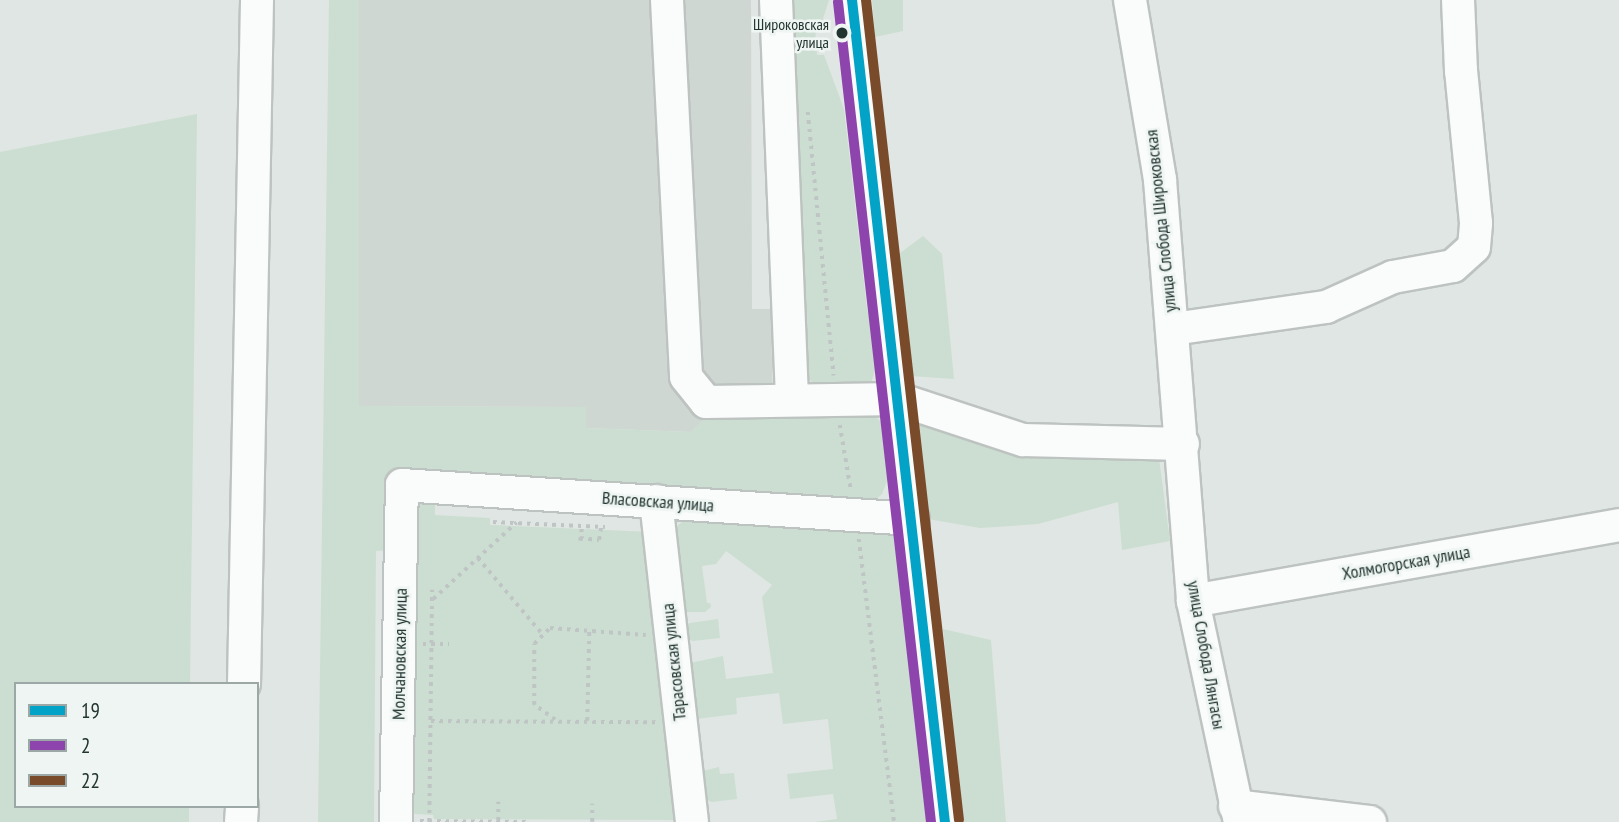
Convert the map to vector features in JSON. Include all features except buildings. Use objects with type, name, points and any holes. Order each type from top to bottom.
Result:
[{"type":"street","points":[[244,682],[257,0]]},
{"type":"street","points":[[667,0],[686,377],[706,402],[898,399],[1023,440],[1184,444]]},
{"type":"street","points":[[852,0],[913,519],[945,822]]},
{"type":"street","name":"улица Слобода Широковская","points":[[1130,0],[1160,180],[1184,444]]},
{"type":"street","points":[[1173,329],[1326,307],[1393,277],[1453,266],[1474,247],[1476,223],[1461,71],[1458,0]]},
{"type":"street","points":[[788,10],[792,400]]},
{"type":"street","name":"улица Слобода Лянгасы","points":[[1184,444],[1194,601],[1237,814]]},
{"type":"street","name":"Власовская улица","points":[[402,485],[913,519]]},
{"type":"street","name":"Молчановская улица","points":[[396,821],[402,485]]},
{"type":"street","name":"Тарасовская улица","points":[[656,501],[692,822]]},
{"type":"street","name":"Холмогорская улица","points":[[1194,601],[1619,525]]},
{"type":"street","points":[[1237,814],[1370,822]]},
{"type":"path","points":[[788,10],[800,29],[802,42]]},
{"type":"path","points":[[800,29],[830,26]]},
{"type":"path","points":[[808,110],[834,379]]},
{"type":"path","points":[[839,415],[856,515],[894,822]]},
{"type":"path","points":[[494,522],[613,527]]},
{"type":"path","points":[[432,599],[516,523]]},
{"type":"path","points":[[582,526],[580,539],[599,540],[601,526]]},
{"type":"path","points":[[478,558],[543,635]]},
{"type":"path","points":[[429,822],[432,590]]},
{"type":"path","points":[[557,721],[534,705],[534,644],[550,628],[650,636]]},
{"type":"path","points":[[587,722],[589,631]]},
{"type":"path","points":[[430,720],[659,722]]},
{"type":"path","points":[[498,802],[498,822]]},
{"type":"path","points":[[592,804],[592,822]]},
{"type":"path","points":[[396,821],[530,822]]},
{"type":"shaded area","points":[[329,0],[751,0],[752,309],[771,309],[773,412],[714,410],[691,432],[586,428],[586,407],[358,406]]},
{"type":"green space","points":[[329,0],[359,0],[359,406],[586,407],[586,428],[691,432],[714,410],[875,416],[887,428],[889,476],[882,494],[874,501],[394,478],[392,550],[376,551],[374,822],[318,822]]},
{"type":"green space","points":[[784,0],[829,0],[821,25],[815,26],[817,55],[824,55],[844,109],[867,309],[875,337],[877,363],[870,387],[814,385],[804,371]]},
{"type":"green space","points":[[872,0],[903,0],[903,31],[875,37]]},
{"type":"green space","points":[[197,114],[190,682],[14,682],[14,808],[189,808],[189,822],[0,822],[0,152]]},
{"type":"green space","points":[[923,236],[942,254],[954,379],[911,376],[896,256]]},
{"type":"green space","points":[[913,417],[1034,459],[1158,451],[1170,541],[1122,550],[1118,502],[1038,524],[980,528],[928,519]]},
{"type":"green space","points":[[435,499],[435,515],[490,518],[490,525],[651,532],[667,656],[656,658],[664,724],[675,724],[679,820],[434,819],[433,815],[415,814],[411,810],[413,506],[419,500]]},
{"type":"green space","points":[[686,519],[892,531],[897,538],[933,822],[815,822],[837,819],[833,794],[790,799],[787,774],[833,769],[828,719],[783,724],[779,693],[736,698],[737,714],[696,719],[687,667],[690,663],[723,656],[726,679],[773,673],[762,597],[772,585],[726,551],[716,564],[702,566],[707,603],[710,603],[711,607],[705,612],[682,612],[672,530]]},
{"type":"green space","points":[[718,619],[720,638],[693,641],[684,638],[684,626]]},
{"type":"green space","points":[[943,629],[991,640],[1006,822],[964,822]]},
{"type":"green space","points":[[719,767],[720,774],[734,773],[737,799],[712,802],[702,798],[699,772]]},
{"type":"transit line","name":"19","points":[[852,0],[945,822]]},
{"type":"transit line","name":"22","points":[[866,0],[959,820]]},
{"type":"transit line","name":"2","points":[[838,2],[931,822]]},
{"type":"place","name":"Широковская улица","points":[[842,33]]}]
